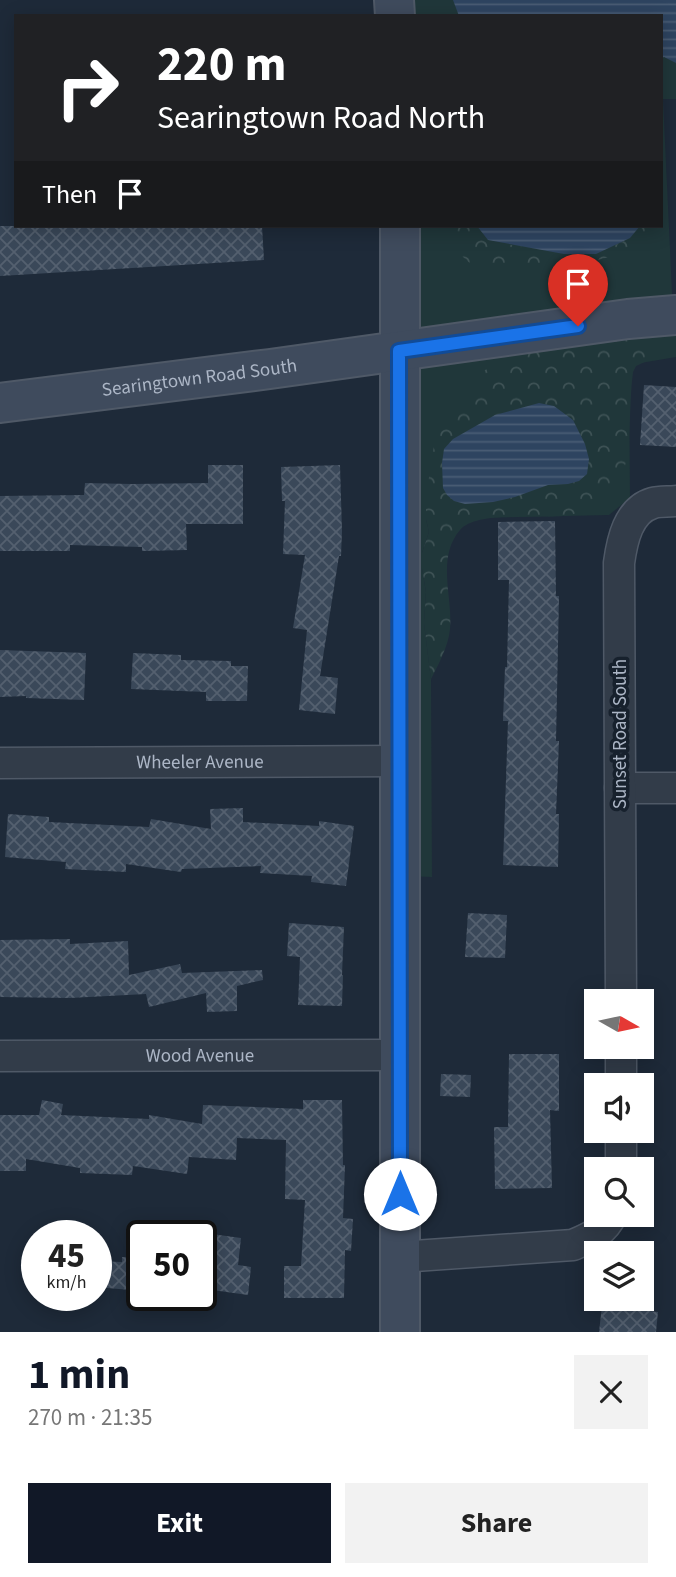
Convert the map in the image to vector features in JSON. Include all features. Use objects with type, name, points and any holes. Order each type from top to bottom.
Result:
[{"type":"main road","points":[[400,228],[400,1332]]},
{"type":"main road","name":"Searingtown Road South","points":[[0,404],[628,319],[676,315]]},
{"type":"street","name":"Sunset Road South","points":[[621,989],[619,563],[622,538],[633,517],[653,503],[676,501]]},
{"type":"street","name":"Wheeler Avenue","points":[[0,763],[399,761]]},
{"type":"street","points":[[620,788],[676,788]]},
{"type":"street","name":"Wood Avenue","points":[[0,1056],[400,1055]]},
{"type":"street","points":[[400,1257],[573,1245],[594,1236],[604,1227]]},
{"type":"green space","points":[[401,0],[676,0],[676,99],[663,99],[663,14],[402,14]]},
{"type":"green space","points":[[663,99],[673,314],[676,315],[676,357],[629,365],[630,498],[609,515],[426,519],[429,532],[422,553],[422,568],[426,592],[424,623],[431,679],[432,877],[406,876],[405,228],[663,228]]},
{"type":"green space","points":[[450,228],[478,228],[488,241],[564,254],[596,254],[630,238],[638,228],[652,228],[638,249],[576,266],[474,266],[464,258],[452,239]]},
{"type":"green space","points":[[607,339],[639,341],[670,350],[636,366],[633,372],[629,442],[618,489],[604,503],[573,514],[493,518],[468,524],[460,530],[453,541],[447,565],[449,636],[431,679],[424,623],[426,592],[422,553],[429,532],[426,496],[436,433],[466,396],[479,374],[516,350]]},
{"type":"water","points":[[453,0],[676,0],[676,63],[663,58],[663,14],[458,14]]},
{"type":"water","points":[[479,228],[638,228],[630,238],[596,254],[564,254],[488,240]]},
{"type":"water","points":[[539,403],[554,406],[573,420],[589,459],[587,474],[579,481],[548,485],[493,502],[465,504],[454,501],[447,495],[443,488],[442,463],[444,449],[453,439],[495,415]]},
{"type":"building","points":[[0,226],[262,228],[264,260],[0,276]]},
{"type":"building","points":[[644,385],[676,387],[676,447],[640,445]]},
{"type":"building","points":[[208,465],[243,465],[243,524],[186,524],[187,550],[142,551],[142,547],[70,545],[70,551],[0,551],[0,496],[84,495],[85,483],[208,483]]},
{"type":"building","points":[[340,465],[341,556],[320,676],[338,678],[335,714],[299,710],[307,630],[293,628],[305,555],[283,554],[285,501],[282,501],[281,467]]},
{"type":"building","points":[[555,521],[556,596],[559,596],[556,741],[559,741],[556,814],[559,814],[558,867],[503,865],[508,721],[503,721],[509,580],[498,580],[498,522]]},
{"type":"building","points":[[0,650],[86,653],[84,700],[0,697]]},
{"type":"building","points":[[133,653],[181,655],[181,660],[231,661],[231,666],[248,666],[247,701],[206,701],[206,692],[131,689]]},
{"type":"building","points":[[243,808],[243,822],[319,826],[319,821],[354,826],[346,886],[311,882],[312,876],[260,873],[261,866],[182,869],[181,872],[126,864],[126,872],[65,869],[66,862],[5,857],[8,814],[49,817],[49,822],[149,827],[151,819],[211,829],[210,809]]},
{"type":"building","points":[[468,913],[507,915],[505,958],[465,957]]},
{"type":"building","points":[[289,923],[344,927],[342,1006],[298,1005],[300,957],[287,956]]},
{"type":"building","points":[[70,939],[70,944],[128,941],[129,975],[180,964],[182,973],[262,970],[263,980],[237,986],[237,1011],[207,1012],[206,993],[149,1007],[146,994],[70,998],[0,997],[0,940]]},
{"type":"building","points":[[509,1054],[559,1054],[559,1111],[550,1110],[552,1188],[495,1189],[494,1127],[508,1127]]},
{"type":"building","points":[[441,1074],[471,1075],[470,1097],[440,1096]]},
{"type":"building","points":[[42,1100],[63,1104],[61,1115],[149,1119],[149,1115],[202,1124],[203,1105],[303,1109],[303,1100],[342,1100],[345,1165],[343,1218],[353,1219],[351,1251],[345,1250],[344,1298],[284,1298],[284,1266],[301,1266],[305,1200],[285,1199],[286,1140],[237,1138],[236,1160],[189,1157],[187,1174],[133,1166],[132,1175],[80,1173],[80,1168],[26,1159],[26,1171],[0,1171],[0,1115],[39,1115]]},
{"type":"building","points":[[217,1235],[241,1238],[238,1265],[251,1267],[248,1295],[217,1291]]},
{"type":"building","points":[[122,1257],[126,1257],[126,1290],[112,1288],[112,1262],[122,1262]]},
{"type":"building","points":[[601,1311],[658,1312],[656,1332],[599,1332]]},
{"type":"route","points":[[400,1194],[399,351],[578,326]]}]
